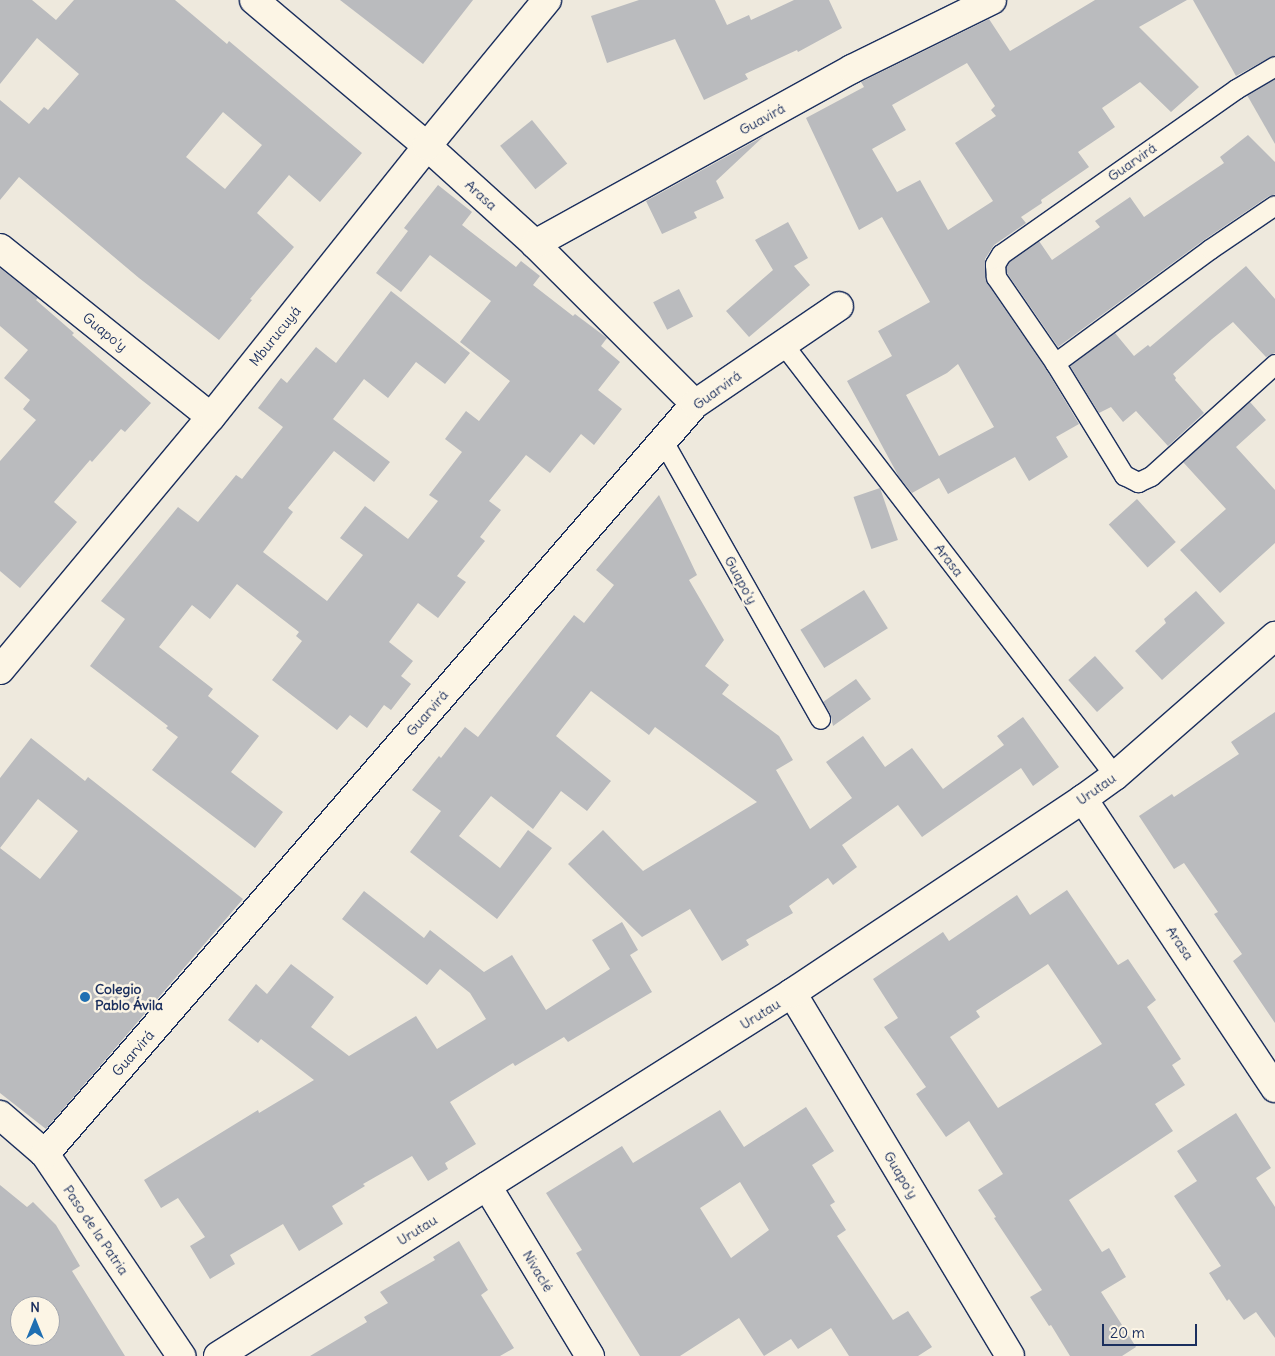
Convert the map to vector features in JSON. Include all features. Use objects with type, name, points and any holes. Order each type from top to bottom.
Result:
[{"type":"street","name":"Arasa","points":[[254,0],[427,146],[535,244],[695,404]]},
{"type":"street","name":"Mburucuyá","points":[[0,670],[210,417],[427,146],[547,0]]},
{"type":"street","name":"Guavirá","points":[[535,244],[852,68],[992,0]]},
{"type":"street","name":"Guapo'y","points":[[0,248],[210,417]]},
{"type":"street","name":"Guarvirá","points":[[45,1154],[695,404],[839,306]]},
{"type":"street","name":"Urutau","points":[[218,1356],[792,993],[1116,776],[1275,636]]},
{"type":"street","name":"Arasa","points":[[1083,798],[1266,1052],[1275,1088]]},
{"type":"street","name":"Guapo'y","points":[[792,993],[1010,1356]]},
{"type":"street","name":"Paso de la Patria","points":[[0,1114],[45,1154],[181,1356]]},
{"type":"street","name":"Nivaclé","points":[[487,1186],[590,1356]]},
{"type":"lane","name":"Guarvirá","points":[[1055,363],[996,277],[995,264],[1001,254],[1236,89],[1275,66]]},
{"type":"lane","points":[[1275,205],[1210,249],[1055,363],[1124,475],[1138,482],[1151,476],[1275,364]]},
{"type":"lane","name":"Arasa","points":[[783,344],[1116,776]]},
{"type":"lane","name":"Guapo'y","points":[[663,441],[820,719]]},
{"type":"building","points":[[0,0],[32,0],[56,20],[74,0],[175,0],[227,44],[229,41],[362,153],[320,202],[289,175],[257,213],[294,247],[250,299],[252,300],[219,340],[139,278],[19,177],[0,200],[0,100],[29,124],[44,107],[48,110],[79,74],[37,38],[0,84]],"holes":[[[223,112],[262,145],[225,189],[186,157]]]},
{"type":"building","points":[[340,0],[473,0],[423,64]]},
{"type":"building","points":[[639,0],[715,0],[727,25],[749,15],[751,20],[794,0],[829,0],[842,28],[798,52],[797,50],[745,74],[748,79],[704,100],[675,39],[607,63],[591,16]]},
{"type":"building","points":[[1095,0],[1187,0],[1139,27],[1199,87],[1171,112],[1140,82],[1102,108],[1115,127],[1078,152],[1089,167],[1041,200],[1042,203],[1021,217],[1026,223],[994,245],[985,259],[987,283],[1046,369],[1079,424],[1056,437],[1068,457],[1029,481],[1015,457],[948,494],[939,478],[912,493],[899,477],[847,381],[892,356],[878,331],[930,302],[882,217],[859,230],[806,118],[864,87],[861,82],[989,19],[1010,51]],"holes":[[[967,63],[995,106],[991,110],[996,116],[955,143],[993,201],[948,230],[920,180],[897,192],[872,149],[906,130],[892,105]],[[958,364],[994,427],[939,456],[906,395],[947,373]]]},
{"type":"building","points":[[1193,0],[1275,0],[1275,55],[1236,76]]},
{"type":"building","points":[[1275,79],[1275,144],[1247,95]]},
{"type":"building","points":[[532,120],[567,164],[535,189],[500,146]]},
{"type":"building","points":[[1248,135],[1275,162],[1275,194],[1269,196],[1204,240],[1058,347],[1007,273],[1006,267],[1009,262],[1039,241],[1052,260],[1100,227],[1095,221],[1130,197],[1144,217],[1224,163],[1220,157]]},
{"type":"building","points":[[764,136],[716,181],[724,198],[694,212],[697,218],[662,234],[646,201]]},
{"type":"building","points":[[438,185],[472,212],[462,225],[516,267],[521,261],[540,276],[533,285],[573,316],[575,314],[607,338],[601,346],[620,362],[598,390],[622,409],[594,445],[581,434],[550,473],[526,455],[489,501],[501,510],[480,537],[485,541],[457,576],[466,582],[438,618],[418,603],[389,642],[413,661],[401,676],[411,684],[391,710],[384,705],[367,728],[350,715],[337,730],[272,680],[302,641],[296,636],[299,632],[237,584],[210,619],[192,605],[159,647],[213,689],[208,696],[259,736],[231,772],[283,812],[255,848],[152,770],[178,737],[166,728],[168,726],[90,666],[125,619],[101,601],[178,507],[198,522],[236,475],[242,479],[283,427],[258,408],[281,378],[287,383],[316,347],[336,363],[391,291],[470,353],[445,384],[416,362],[388,398],[364,379],[333,419],[390,462],[374,482],[334,451],[288,508],[293,512],[263,552],[327,601],[363,555],[340,538],[365,506],[408,539],[438,501],[429,495],[462,452],[445,439],[466,411],[479,421],[510,381],[460,342],[491,301],[430,255],[401,292],[376,273],[408,231],[404,228]]},
{"type":"building","points":[[788,222],[808,258],[794,266],[810,285],[749,337],[726,311],[773,270],[755,240]]},
{"type":"building","points":[[1246,266],[1275,299],[1275,353],[1266,357],[1233,322],[1212,339],[1173,374],[1176,378],[1175,380],[1204,413],[1168,446],[1136,411],[1123,422],[1111,407],[1099,413],[1070,366],[1115,333],[1134,356],[1148,345],[1150,347]]},
{"type":"building","points":[[0,268],[38,298],[36,300],[74,333],[72,335],[151,403],[125,432],[121,429],[92,462],[90,460],[54,502],[77,522],[20,588],[0,571],[0,461],[36,420],[23,409],[30,400],[4,378],[28,350],[0,326]]},
{"type":"building","points":[[679,289],[693,317],[667,330],[653,302]]},
{"type":"building","points":[[1250,402],[1266,420],[1236,447],[1275,490],[1275,543],[1220,593],[1180,550],[1226,509],[1183,462]]},
{"type":"building","points":[[880,488],[898,540],[871,549],[854,497]]},
{"type":"building","points":[[659,495],[697,575],[689,580],[724,640],[705,666],[729,685],[722,694],[779,736],[793,760],[776,770],[810,829],[852,798],[826,762],[863,736],[885,767],[912,748],[943,789],[1004,745],[997,736],[1023,717],[1059,767],[1033,786],[1021,768],[922,837],[898,805],[842,845],[857,867],[833,885],[828,878],[789,906],[793,913],[746,940],[749,945],[722,961],[690,909],[642,937],[568,864],[603,830],[643,871],[757,802],[655,727],[649,735],[591,691],[556,736],[611,781],[587,811],[561,791],[533,829],[491,796],[459,836],[500,868],[528,830],[552,848],[497,919],[410,852],[441,811],[412,790],[439,756],[441,758],[465,727],[478,737],[574,615],[584,623],[614,585],[596,570]]},
{"type":"building","points":[[1137,499],[1176,542],[1148,568],[1109,524]]},
{"type":"building","points":[[864,590],[888,628],[824,668],[800,630]]},
{"type":"building","points":[[1196,591],[1225,623],[1162,680],[1135,651],[1166,623],[1164,619]]},
{"type":"building","points":[[1095,656],[1124,688],[1097,712],[1068,680]]},
{"type":"building","points":[[856,679],[871,699],[833,726],[830,713],[823,702]]},
{"type":"building","points":[[1275,712],[1275,1023],[1233,961],[1242,954],[1214,914],[1218,912],[1184,863],[1174,869],[1139,816],[1172,794],[1174,797],[1239,754],[1231,742]]},
{"type":"building","name":"Colegio Pablo Ávila","points":[[31,738],[85,781],[88,777],[243,899],[46,1129],[0,1093],[0,848],[0,778]],"holes":[[[38,799],[78,831],[40,879],[0,848]]]},
{"type":"building","points":[[1067,890],[1118,965],[1128,959],[1156,1000],[1147,1007],[1181,1059],[1172,1065],[1185,1085],[1155,1104],[1173,1131],[1069,1200],[1102,1252],[1109,1248],[1126,1277],[1101,1292],[1136,1347],[1122,1356],[1070,1356],[1051,1325],[1049,1326],[1030,1297],[1042,1290],[994,1218],[996,1217],[978,1190],[1003,1174],[969,1121],[946,1137],[916,1094],[926,1087],[884,1027],[898,1018],[873,979],[943,932],[949,941],[1017,895],[1030,915]],"holes":[[[1048,964],[1102,1044],[998,1108],[950,1037],[980,1017],[976,1011]]]},
{"type":"building","points":[[364,891],[424,938],[430,930],[484,972],[512,955],[546,1010],[610,969],[592,940],[622,922],[638,950],[630,955],[652,992],[568,1042],[564,1037],[515,1066],[513,1063],[450,1102],[476,1144],[445,1163],[448,1169],[428,1181],[412,1156],[363,1184],[365,1186],[332,1206],[343,1224],[299,1251],[283,1224],[230,1255],[235,1264],[210,1279],[190,1246],[205,1237],[178,1198],[161,1208],[144,1180],[258,1110],[259,1113],[314,1080],[261,1039],[258,1043],[228,1020],[256,984],[267,994],[291,964],[334,997],[311,1027],[349,1056],[416,1016],[437,1049],[486,1019],[470,993],[440,969],[427,985],[342,919]]},
{"type":"building","points":[[806,1107],[834,1151],[812,1165],[835,1202],[830,1205],[846,1230],[837,1236],[893,1320],[908,1311],[932,1347],[918,1356],[849,1356],[831,1328],[798,1349],[791,1339],[764,1356],[739,1318],[680,1356],[640,1356],[576,1253],[582,1250],[546,1193],[622,1146],[633,1163],[720,1110],[744,1147]],"holes":[[[740,1182],[769,1230],[731,1258],[700,1208]]]},
{"type":"building","points":[[1236,1113],[1271,1168],[1256,1178],[1275,1207],[1275,1338],[1256,1312],[1244,1320],[1229,1299],[1227,1301],[1209,1273],[1221,1266],[1174,1196],[1197,1181],[1177,1151]]},
{"type":"building","points":[[0,1185],[27,1207],[33,1202],[56,1225],[80,1266],[72,1271],[125,1356],[0,1356]]},
{"type":"building","points":[[459,1241],[488,1290],[481,1295],[514,1348],[500,1356],[310,1356],[367,1322],[364,1317],[388,1303],[380,1292],[435,1260],[433,1257]]},
{"type":"place","name":"Colegio Pablo Ávila","points":[[85,997]]}]
